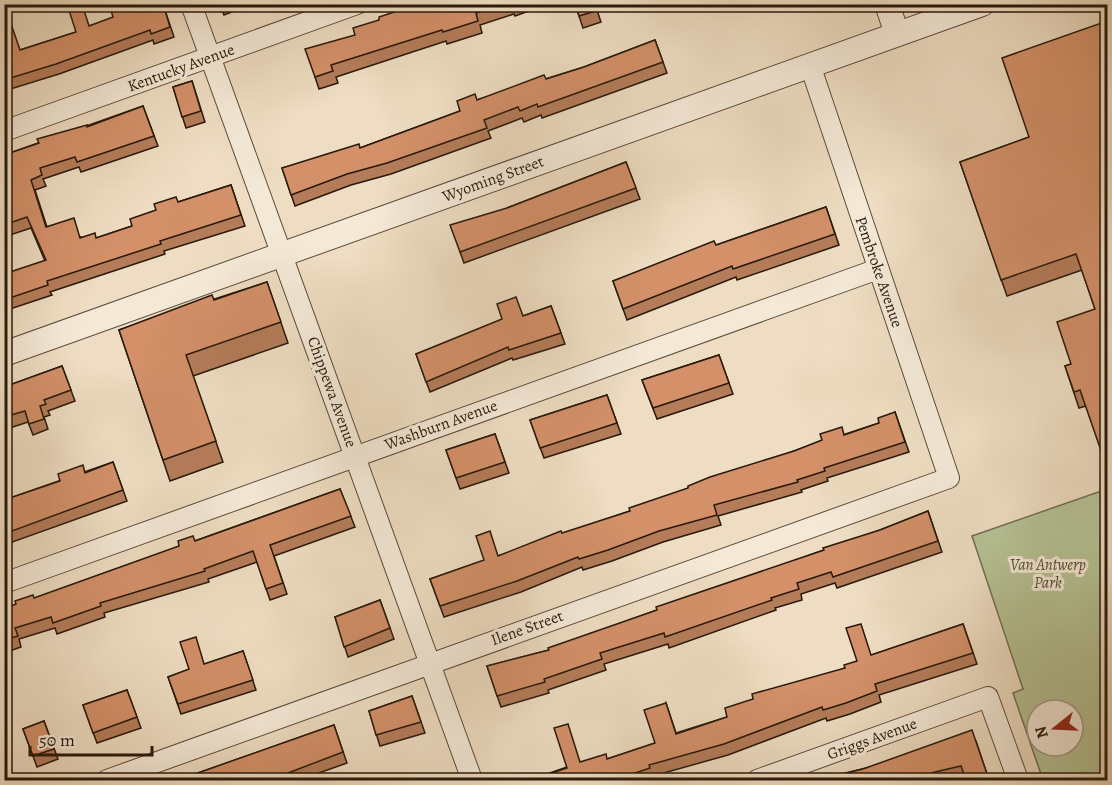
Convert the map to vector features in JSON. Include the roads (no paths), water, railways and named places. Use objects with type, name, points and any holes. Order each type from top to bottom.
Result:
[{"type":"street","name":"Chippewa Avenue","points":[[191,4],[472,780]]},
{"type":"street","name":"Kentucky Avenue","points":[[4,131],[357,4]]},
{"type":"street","points":[[887,4],[897,34]]},
{"type":"street","name":"Wyoming Street","points":[[4,354],[982,4]]},
{"type":"street","name":"Pembroke Avenue","points":[[810,65],[949,478]]},
{"type":"street","name":"Washburn Avenue","points":[[4,583],[878,269]]},
{"type":"street","name":"Ilene Street","points":[[107,780],[949,478]]},
{"type":"street","name":"Griggs Avenue","points":[[757,780],[988,697],[1018,780]]},
{"type":"park label","name":"Van Antwerp Park","points":[[1048,574]]}]
